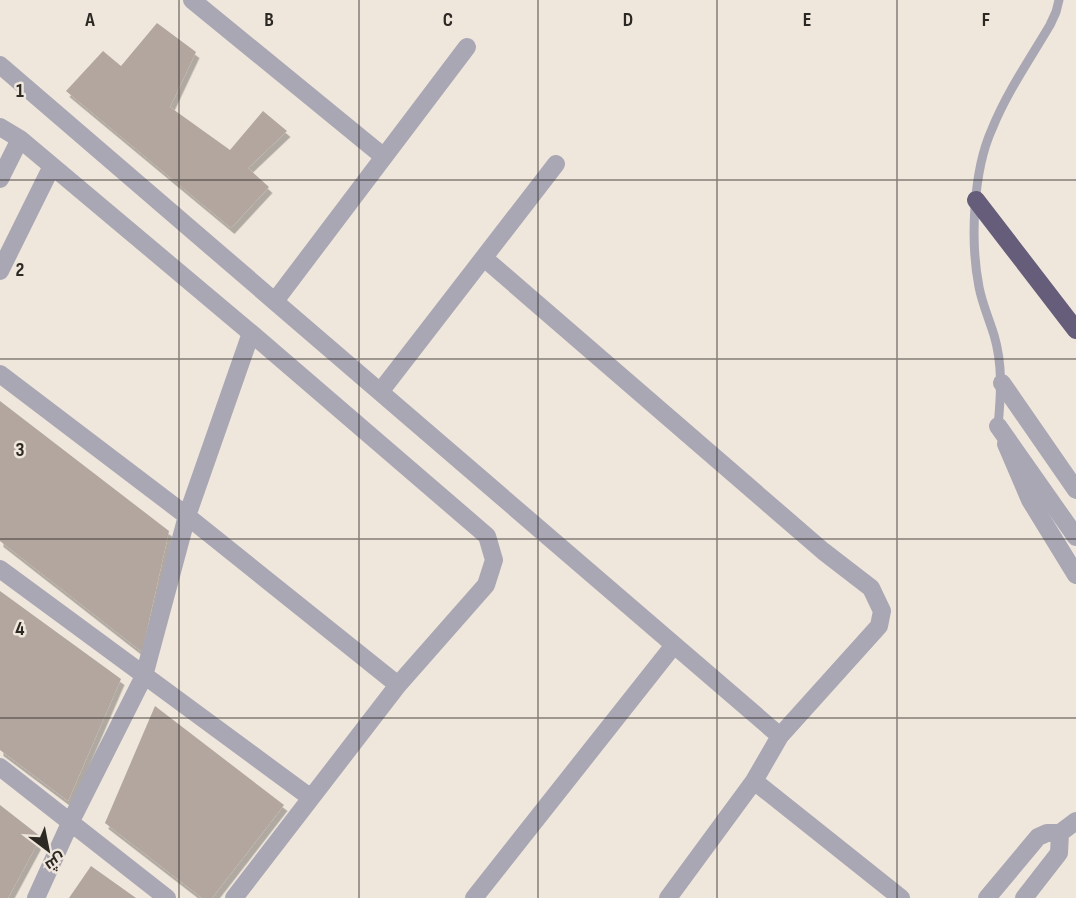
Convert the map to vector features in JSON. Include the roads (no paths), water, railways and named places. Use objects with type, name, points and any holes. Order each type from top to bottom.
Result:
[{"type":"highway","points":[[976,200],[1076,330]]},
{"type":"street","points":[[192,0],[384,157]]},
{"type":"street","points":[[275,301],[467,47]]},
{"type":"street","points":[[0,65],[780,736]]},
{"type":"street","points":[[0,127],[20,138],[487,536],[494,560],[486,585],[398,685],[311,798],[241,896]]},
{"type":"street","points":[[0,179],[20,138]]},
{"type":"street","points":[[380,392],[556,164]]},
{"type":"street","points":[[0,271],[52,166]]},
{"type":"street","points":[[484,258],[814,543],[871,588],[882,611],[879,627],[780,736],[754,781],[668,898]]},
{"type":"street","points":[[36,898],[70,821],[144,676],[187,516],[251,333]]},
{"type":"street","points":[[0,374],[187,516],[398,685]]},
{"type":"street","points":[[1002,383],[1076,490]]},
{"type":"street","points":[[998,426],[1076,537]]},
{"type":"street","points":[[998,426],[1030,500],[1076,575]]},
{"type":"street","points":[[0,569],[311,798]]},
{"type":"street","points":[[474,898],[674,645]]},
{"type":"street","points":[[0,767],[167,898]]},
{"type":"street","points":[[754,781],[901,898]]},
{"type":"street","points":[[987,898],[1038,837],[1047,833],[1060,833],[1076,820]]},
{"type":"street","points":[[1024,898],[1059,853],[1060,833]]},
{"type":"lane","points":[[998,426],[1002,383],[1000,361],[979,288],[975,246],[979,171],[991,130],[1050,25],[1059,0]]}]
